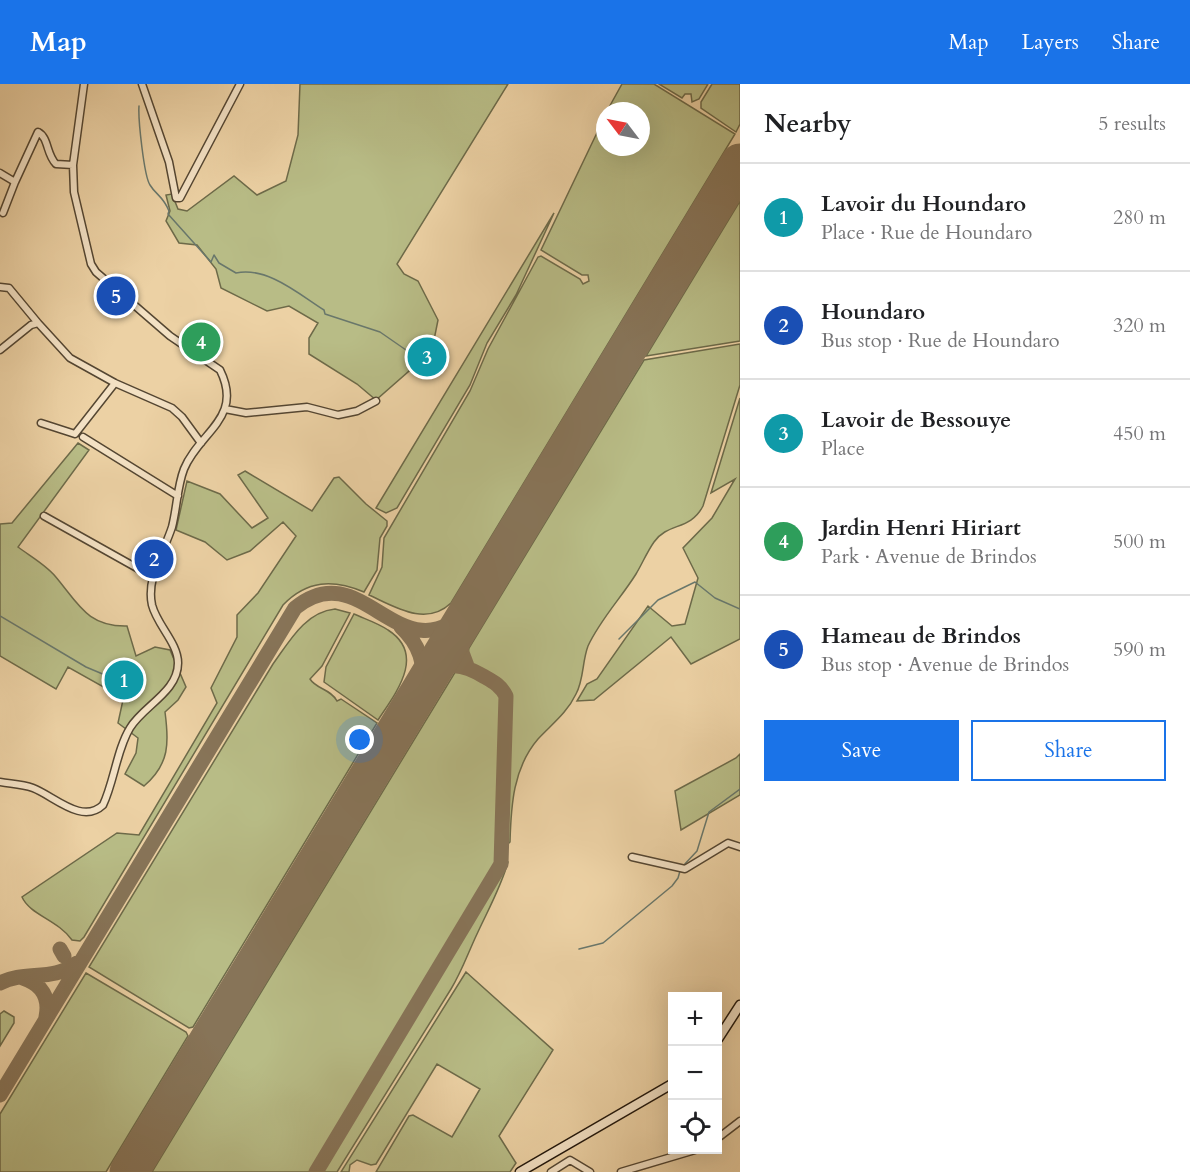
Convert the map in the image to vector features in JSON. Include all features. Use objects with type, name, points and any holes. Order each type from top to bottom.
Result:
[{"type":"street","points":[[0,782],[34,788],[81,812],[93,813],[99,809],[110,792],[129,729],[176,675],[178,662],[153,608],[150,592],[171,527],[188,460],[215,428],[225,409],[226,398],[220,370],[170,336],[96,272],[90,264],[74,192],[73,165],[84,84]]},
{"type":"street","points":[[142,84],[169,162],[173,190],[177,198],[184,194],[240,84]]},
{"type":"street","points":[[3,213],[38,132],[45,136],[51,159],[56,164],[73,165]]},
{"type":"street","points":[[0,173],[15,182]]},
{"type":"street","points":[[0,287],[9,288],[70,358],[115,383],[172,408],[182,417],[201,443]]},
{"type":"street","points":[[0,351],[31,325],[38,323]]},
{"type":"street","points":[[40,423],[75,434],[115,383]]},
{"type":"street","points":[[225,409],[246,413],[282,407],[306,407],[338,415],[357,411],[376,401]]},
{"type":"street","points":[[83,437],[178,496]]},
{"type":"street","points":[[44,516],[153,578]]},
{"type":"street","points":[[632,857],[685,869],[728,843],[740,847]]},
{"type":"street","points":[[722,1032],[740,1005]]},
{"type":"street","points":[[520,1172],[668,1087]]},
{"type":"street","points":[[722,1134],[740,1121]]},
{"type":"street","points":[[621,1172],[679,1154]]},
{"type":"street","points":[[551,1172],[570,1160],[590,1172]]},
{"type":"green space","points":[[300,84],[508,84],[397,264],[404,274],[418,281],[438,320],[434,340],[439,359],[438,367],[424,358],[376,400],[357,384],[309,354],[309,338],[318,323],[289,306],[267,311],[221,288],[216,269],[197,245],[179,243],[166,221],[170,211],[166,195],[172,194],[178,209],[187,211],[234,176],[257,195],[286,181],[298,135]]},
{"type":"green space","points":[[622,84],[654,84],[735,134],[451,603],[431,614],[410,612],[389,605],[369,595],[382,567],[384,538],[470,391],[488,349],[538,257],[541,256],[580,279],[583,284],[589,281],[588,275],[582,275],[541,250],[596,135],[596,156],[650,156],[650,102],[612,102]]},
{"type":"green space","points":[[659,84],[708,84],[699,99],[692,102],[691,94],[685,94],[682,98]]},
{"type":"green space","points":[[712,84],[740,84],[740,124],[736,132],[701,108],[701,102]]},
{"type":"green space","points":[[740,201],[740,341],[646,356]]},
{"type":"green space","points":[[554,213],[516,295],[487,343],[470,385],[397,508],[386,513],[376,508]]},
{"type":"green space","points":[[740,344],[740,385],[703,506],[692,519],[666,531],[654,542],[636,574],[593,636],[586,652],[579,688],[572,701],[564,713],[538,739],[523,762],[515,788],[510,842],[506,846],[509,695],[500,684],[470,663],[467,657],[469,648],[644,360]]},
{"type":"green space","points":[[740,398],[740,639],[691,664],[671,637],[594,700],[577,701],[587,684],[597,679],[648,606],[672,626],[685,624],[698,578],[683,548],[712,518],[735,479],[711,493]]},
{"type":"green space","points":[[78,443],[89,450],[18,547],[43,564],[77,604],[93,618],[113,625],[127,626],[136,656],[155,647],[170,650],[186,687],[178,700],[165,712],[166,752],[159,769],[144,786],[125,774],[136,753],[138,738],[118,723],[123,700],[118,695],[68,667],[56,689],[0,656],[0,524],[12,523]]},
{"type":"green space","points":[[245,471],[312,511],[334,478],[339,477],[387,521],[387,526],[380,538],[377,570],[364,592],[342,585],[321,584],[301,591],[283,605],[84,937],[80,941],[72,940],[59,927],[31,909],[22,897],[117,833],[139,835],[217,703],[211,688],[237,637],[237,615],[258,593],[296,536],[283,522],[250,551],[227,560],[205,542],[176,530],[187,481],[220,494],[252,528],[268,518],[238,475]]},
{"type":"green space","points":[[335,609],[350,613],[322,666],[310,679],[337,701],[341,699],[377,723],[193,1027],[189,1028],[89,967],[273,664],[306,622],[324,611]]},
{"type":"green space","points":[[354,614],[388,630],[399,640],[405,651],[404,675],[378,720],[324,682],[326,667]]},
{"type":"green space","points":[[457,669],[472,672],[502,693],[498,862],[312,1172],[152,1172]]},
{"type":"green space","points":[[740,754],[740,795],[681,830],[675,791]]},
{"type":"green space","points":[[505,859],[508,862],[498,889],[451,989],[337,1172],[320,1172],[499,875]]},
{"type":"green space","points":[[466,972],[553,1050],[499,1136],[516,1163],[510,1172],[376,1172],[409,1116],[413,1115],[452,1137],[480,1089],[437,1064],[376,1164],[371,1165],[357,1160],[350,1165],[349,1172],[341,1172]]},
{"type":"green space","points":[[86,973],[186,1032],[188,1036],[106,1172],[0,1172],[0,1114]]},
{"type":"green space","points":[[4,1011],[14,1017],[14,1023],[0,1046],[0,1014]]},
{"type":"waterway","points":[[139,106],[142,147],[150,185],[164,202],[169,211],[168,214],[211,262],[214,255],[219,263],[236,273],[259,274],[283,283],[324,310],[325,314],[380,332],[406,350],[422,353],[425,356]]},
{"type":"waterway","points":[[619,639],[658,600],[695,582],[715,598],[740,609]]},
{"type":"waterway","points":[[0,616],[86,667],[105,675],[119,675],[124,680]]},
{"type":"waterway","points":[[683,866],[697,851],[709,812],[740,789]]},
{"type":"waterway","points":[[579,949],[603,943],[672,886],[680,871]]},
{"type":"taxiway","points":[[0,1095],[295,608],[319,595],[342,594],[362,602],[403,625],[424,630],[447,626],[472,606]]},
{"type":"taxiway","points":[[467,666],[458,642],[468,613]]},
{"type":"taxiway","points":[[401,627],[417,647],[420,655],[423,671],[420,689]]},
{"type":"taxiway","points":[[316,1172],[501,864],[506,696],[500,687],[491,681],[474,671],[457,666],[442,669],[428,681],[421,691]]},
{"type":"taxiway","points":[[60,949],[64,956]]},
{"type":"taxiway","points":[[0,983],[19,977],[58,972],[77,963]]},
{"type":"taxiway","points":[[23,978],[35,984],[43,993],[47,1004],[46,1017]]},
{"type":"runway","points":[[129,1172],[740,163]]},
{"type":"place","name":"Hameau de Brindos","points":[[116,296]]},
{"type":"place","name":"Jardin Henri Hiriart","points":[[201,342]]},
{"type":"place","name":"Lavoir de Bessouye","points":[[427,357]]},
{"type":"place","name":"Houndaro","points":[[154,559]]},
{"type":"place","name":"Lavoir du Houndaro","points":[[124,680]]}]
